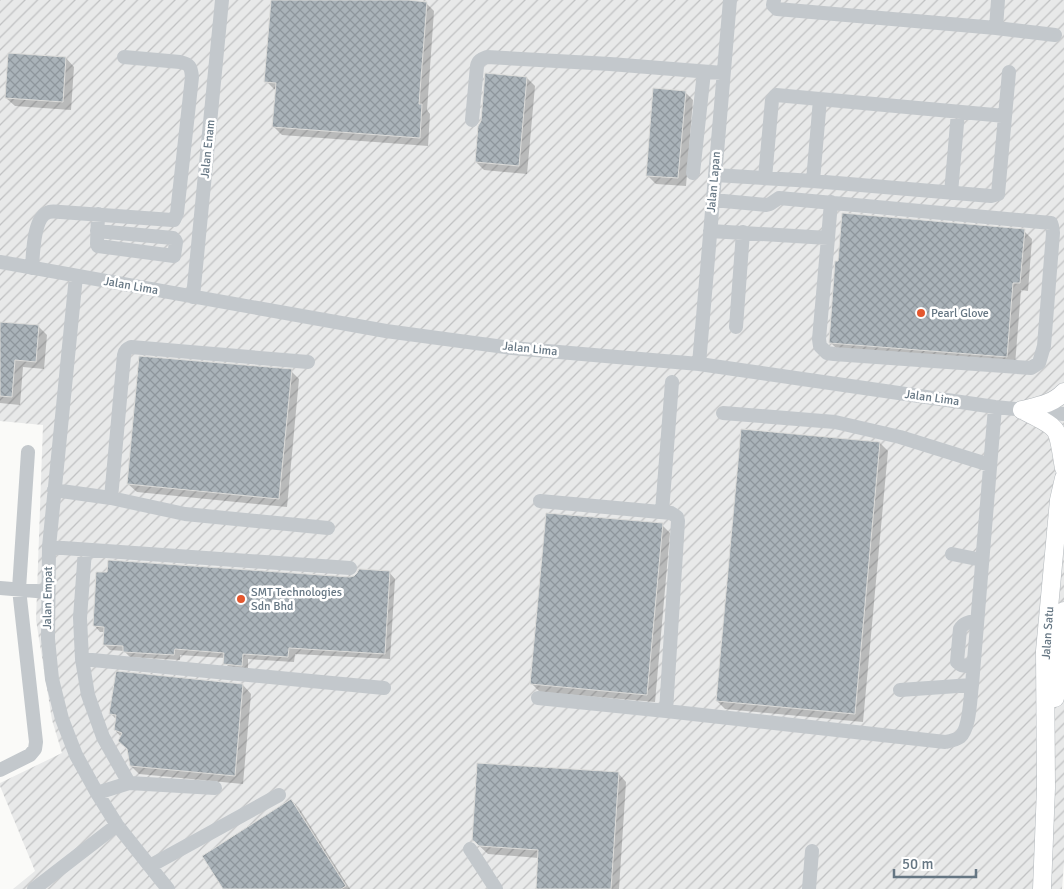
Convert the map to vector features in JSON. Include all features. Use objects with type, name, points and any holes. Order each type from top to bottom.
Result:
[{"type":"main road","points":[[1022,410],[1050,403],[1059,398],[1064,392]]},
{"type":"main road","points":[[1022,410],[1055,429],[1064,468]]},
{"type":"main road","name":"Jalan Satu","points":[[1042,889],[1046,788],[1046,650],[1059,564],[1059,500],[1064,478]]},
{"type":"main road","name":"Jalan Satu","points":[[1046,788],[1064,611]]},
{"type":"street","name":"Jalan Enam","points":[[193,297],[222,0]]},
{"type":"street","name":"Jalan Lapan","points":[[699,364],[730,0]]},
{"type":"street","points":[[774,0],[773,6],[777,9],[1055,35]]},
{"type":"street","points":[[996,28],[998,0]]},
{"type":"street","points":[[32,268],[36,232],[44,215],[49,212],[174,220],[177,213],[192,76],[190,67],[186,63],[180,62],[124,58]]},
{"type":"street","points":[[472,120],[477,66],[481,59],[610,64],[723,73]]},
{"type":"street","points":[[692,173],[704,72]]},
{"type":"street","points":[[715,175],[991,196],[998,194],[1009,72]]},
{"type":"street","points":[[764,178],[772,100],[779,95],[1005,116]]},
{"type":"street","points":[[813,181],[820,99]]},
{"type":"street","points":[[951,193],[958,112]]},
{"type":"street","points":[[713,200],[766,205],[779,198],[831,202],[1051,223],[1053,233],[1048,301],[1044,346],[1039,363],[1031,368],[834,354],[821,349],[819,339],[831,202]]},
{"type":"street","points":[[97,231],[173,238],[176,242],[174,256],[100,246],[97,244],[97,231],[98,214]]},
{"type":"street","points":[[710,230],[828,238]]},
{"type":"street","points":[[736,327],[743,232]]},
{"type":"street","name":"Jalan Lima","points":[[0,262],[395,332],[512,348],[699,364],[995,407],[1064,414]]},
{"type":"street","name":"Jalan Empat","points":[[76,276],[49,548],[48,639],[54,687],[62,719],[76,755],[97,793],[117,825],[168,889]]},
{"type":"street","points":[[111,498],[125,351],[131,347],[308,362]]},
{"type":"street","points":[[662,512],[672,382]]},
{"type":"street","points":[[538,698],[945,742],[962,736],[967,726],[972,685],[995,407]]},
{"type":"street","points":[[724,413],[835,422],[900,436],[990,465]]},
{"type":"street","points":[[0,770],[30,756],[35,749],[36,742],[19,590],[28,452]]},
{"type":"street","points":[[54,490],[111,498],[185,514],[328,528]]},
{"type":"street","points":[[540,501],[672,513],[677,517],[666,711]]},
{"type":"street","points":[[49,548],[350,568]]},
{"type":"street","points":[[85,550],[80,618],[82,659],[88,695],[103,737],[129,783]]},
{"type":"street","points":[[952,554],[982,560]]},
{"type":"street","points":[[0,588],[48,592]]},
{"type":"street","points":[[82,659],[384,688]]},
{"type":"street","points":[[900,690],[972,685]]},
{"type":"street","points":[[97,793],[129,783],[215,788]]},
{"type":"street","points":[[150,866],[279,795]]},
{"type":"street","points":[[34,889],[117,825]]},
{"type":"street","points":[[470,848],[496,889]]},
{"type":"street","points":[[809,889],[812,851]]},
{"type":"shaded area","points":[[0,0],[1064,0],[1064,863],[1062,889],[13,889],[35,871],[0,783],[62,753],[52,720],[36,620],[43,425],[0,421]]},
{"type":"building","points":[[271,0],[408,0],[427,2],[419,104],[422,104],[420,138],[272,127],[276,83],[264,82]]},
{"type":"building","points":[[8,53],[66,57],[63,102],[5,98]]},
{"type":"building","points":[[485,73],[527,77],[519,166],[475,162]]},
{"type":"building","points":[[653,88],[686,91],[678,178],[646,176]]},
{"type":"building","name":"Pearl Glove","points":[[842,213],[1025,229],[1020,283],[1013,283],[1007,357],[829,343],[835,261],[838,261]]},
{"type":"building","points":[[0,322],[39,325],[36,362],[15,360],[12,397],[0,396]]},
{"type":"building","points":[[139,356],[292,369],[279,499],[127,484]]},
{"type":"building","points":[[741,429],[880,442],[855,714],[716,701]]},
{"type":"building","points":[[546,513],[663,523],[647,695],[530,684]]},
{"type":"building","name":"SMT Technologies Sdn Bhd","points":[[108,560],[349,577],[354,576],[359,569],[390,571],[385,654],[289,648],[288,657],[243,654],[242,666],[223,664],[224,653],[175,649],[174,655],[123,652],[123,646],[103,645],[104,627],[93,626],[96,572],[107,572]]},
{"type":"building","points":[[116,671],[243,684],[235,776],[130,766],[127,749],[118,741],[122,733],[114,730],[116,715],[109,714]]},
{"type":"building","points":[[477,763],[619,772],[611,889],[536,889],[538,850],[479,846],[472,841]]},
{"type":"building","points":[[291,799],[346,886],[341,889],[223,889],[202,856]]},
{"type":"place","name":"Pearl Glove","points":[[921,313]]},
{"type":"place","name":"SMT Technologies Sdn Bhd","points":[[241,599]]}]
